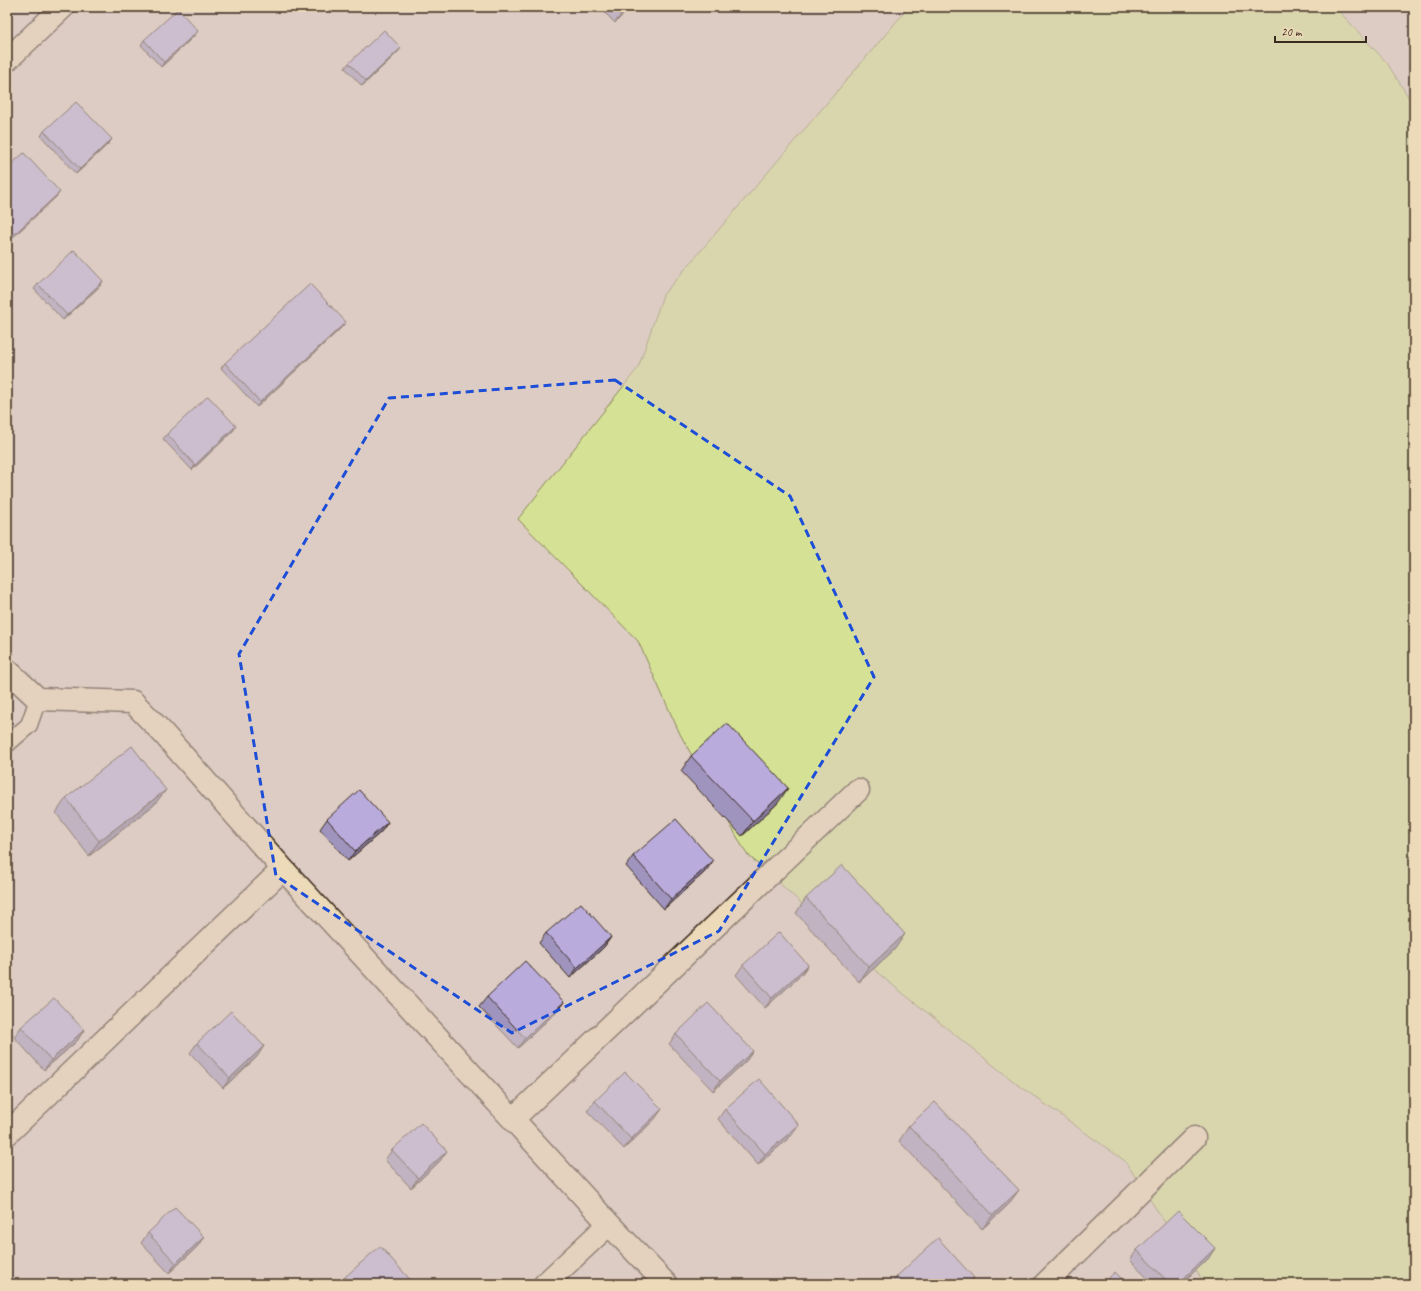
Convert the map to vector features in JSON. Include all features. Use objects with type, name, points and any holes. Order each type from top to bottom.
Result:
[{"type":"street","points":[[7,60],[63,7]]},
{"type":"street","points":[[7,670],[38,699],[133,702],[162,732],[283,869],[666,1284]]},
{"type":"street","points":[[513,1118],[858,790]]},
{"type":"street","points":[[7,1134],[283,869]]},
{"type":"street","points":[[1044,1284],[1194,1138]]},
{"type":"street","points":[[545,1284],[609,1224]]},
{"type":"lane","points":[[7,744],[29,725],[38,699]]},
{"type":"highlighted area","points":[[615,380],[790,496],[874,677],[719,931],[512,1033],[276,876],[239,654],[389,398]]},
{"type":"green space","points":[[909,7],[1335,7],[1387,63],[1414,106],[1414,1284],[1205,1284],[1125,1161],[1017,1084],[885,979],[746,853],[680,734],[638,641],[518,519],[638,368],[663,295]]},
{"type":"building","points":[[616,7],[627,7],[622,13]]},
{"type":"building","points":[[178,9],[198,31],[164,62],[144,40]]},
{"type":"building","points":[[384,30],[401,48],[366,81],[349,63]]},
{"type":"building","points":[[76,102],[112,139],[80,169],[44,131]]},
{"type":"building","points":[[24,153],[60,192],[7,241],[7,168]]},
{"type":"building","points":[[74,250],[103,281],[67,315],[38,284]]},
{"type":"building","points":[[310,284],[346,322],[260,402],[225,363]]},
{"type":"building","points":[[208,396],[236,426],[195,465],[167,434]]},
{"type":"building","points":[[727,723],[788,788],[753,821],[691,756]]},
{"type":"building","points":[[132,746],[166,790],[99,841],[66,798]]},
{"type":"building","points":[[359,790],[388,822],[355,851],[327,819]]},
{"type":"building","points":[[676,819],[713,861],[671,899],[633,856]]},
{"type":"building","points":[[842,865],[905,934],[869,967],[806,898]]},
{"type":"building","points":[[581,903],[611,937],[577,968],[546,933]]},
{"type":"building","points":[[779,932],[808,965],[772,998],[743,965]]},
{"type":"building","points":[[525,961],[564,1002],[525,1038],[487,997]]},
{"type":"building","points":[[54,998],[84,1030],[51,1060],[21,1027]]},
{"type":"building","points":[[708,1003],[753,1051],[720,1081],[676,1034]]},
{"type":"building","points":[[231,1011],[264,1046],[230,1078],[197,1043]]},
{"type":"building","points":[[625,1072],[662,1109],[631,1139],[595,1101]]},
{"type":"building","points":[[759,1079],[799,1125],[765,1154],[725,1109]]},
{"type":"building","points":[[935,1102],[1019,1190],[993,1215],[909,1126]]},
{"type":"building","points":[[421,1123],[447,1151],[418,1178],[392,1150]]},
{"type":"building","points":[[175,1207],[204,1237],[176,1263],[148,1233]]},
{"type":"building","points":[[1178,1211],[1215,1248],[1178,1284],[1170,1284],[1137,1250]]},
{"type":"building","points":[[938,1238],[974,1278],[967,1284],[904,1284],[897,1276]]},
{"type":"building","points":[[380,1246],[414,1284],[352,1284],[345,1277]]},
{"type":"building","points":[[1115,1272],[1127,1284],[1102,1284]]},
{"type":"building","points":[[7,1277],[14,1284],[7,1284]]}]
